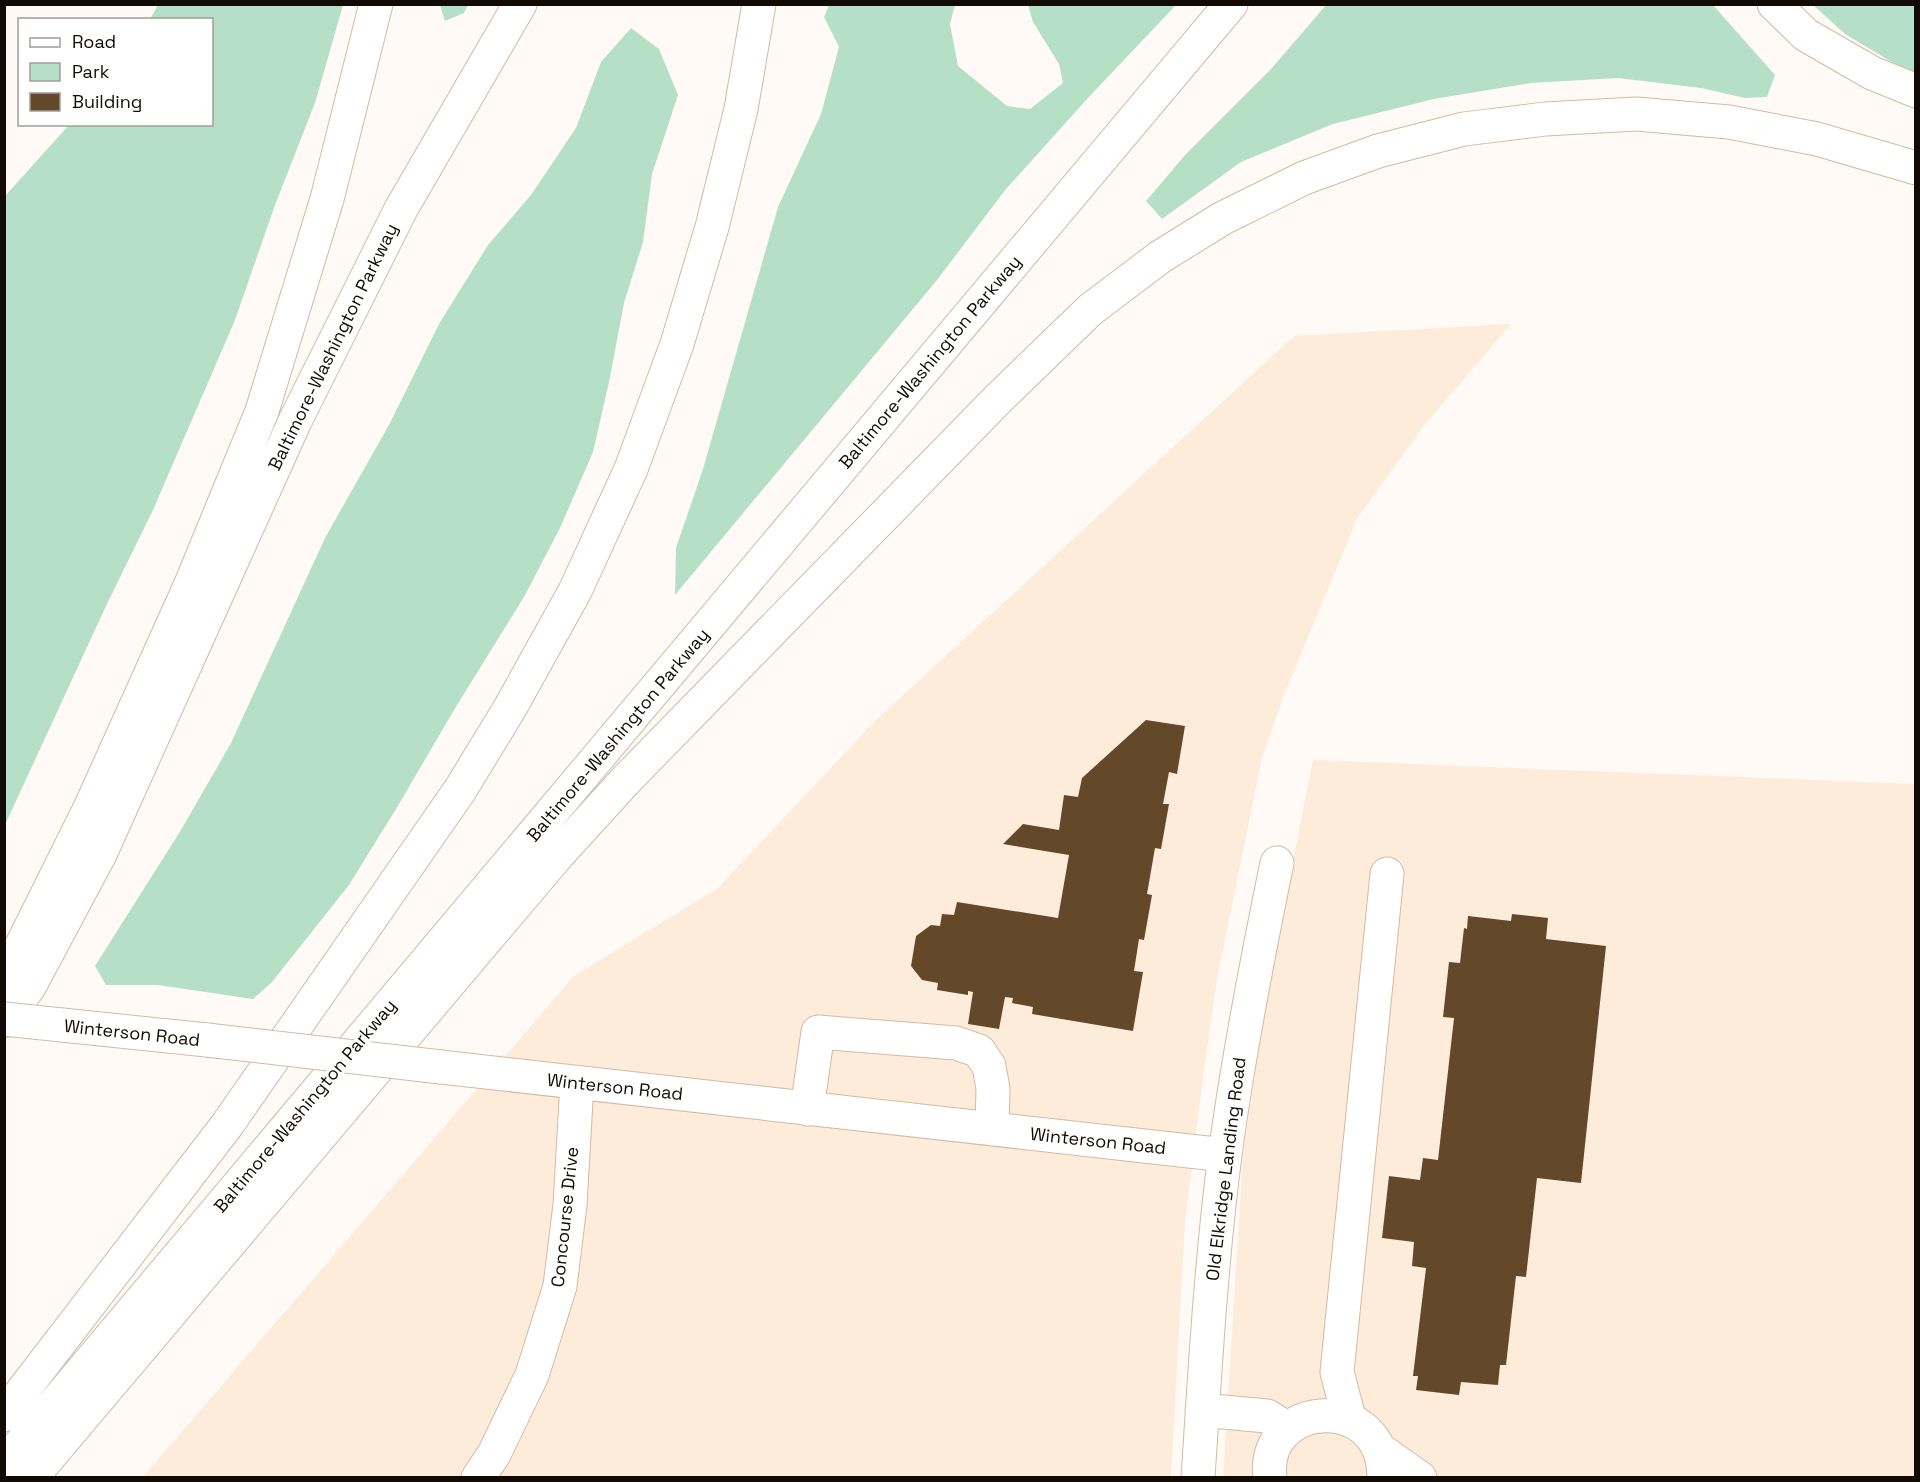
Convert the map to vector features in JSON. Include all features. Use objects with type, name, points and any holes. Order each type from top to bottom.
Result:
[{"type":"main road","points":[[4,981],[91,806],[190,584],[262,411],[327,199],[376,4]]},
{"type":"main road","name":"Baltimore-Washington Parkway","points":[[4,1020],[29,987],[100,854],[295,421],[401,209],[520,4]]},
{"type":"main road","points":[[4,1415],[227,1125],[447,809],[510,708],[575,591],[631,469],[677,344],[718,206],[741,109],[759,4]]},
{"type":"main road","name":"Baltimore-Washington Parkway","points":[[4,1464],[1230,4]]},
{"type":"main road","points":[[1774,4],[1806,35],[1872,73],[1916,91]]},
{"type":"main road","points":[[31,1478],[504,917],[618,789],[999,398],[1090,310],[1160,257],[1222,218],[1294,183],[1378,151],[1464,129],[1545,119],[1636,114],[1729,122],[1817,139],[1916,168]]},
{"type":"main road","name":"Old Elkridge Landing Road","points":[[1198,1478],[1212,1278],[1225,1155],[1240,1056],[1277,863]]},
{"type":"main road","points":[[1349,1418],[1337,1372],[1387,874]]},
{"type":"main road","name":"Winterson Road","points":[[4,1020],[207,1040],[1225,1155]]},
{"type":"main road","points":[[807,1109],[818,1032],[956,1043],[979,1051],[989,1066],[993,1089],[992,1129]]},
{"type":"main road","name":"Concourse Drive","points":[[478,1478],[494,1454],[532,1375],[560,1286],[570,1205],[577,1083]]},
{"type":"main road","points":[[1270,1478],[1271,1455],[1278,1441],[1302,1422],[1337,1372]]},
{"type":"main road","points":[[1202,1410],[1302,1422],[1331,1414],[1349,1418],[1372,1436],[1382,1463],[1420,1478]]},
{"type":"shaded area","points":[[1511,324],[1423,427],[1357,519],[1284,695],[1262,758],[1217,979],[1203,1077],[1185,1221],[1171,1477],[142,1478],[574,976],[718,888],[876,720],[1294,336]]},
{"type":"shaded area","points":[[1313,760],[1915,784],[1915,1477],[1223,1478],[1243,1156],[1268,987]]},
{"type":"green space","points":[[440,4],[468,5],[464,13],[445,21]]},
{"type":"green space","points":[[1327,4],[1713,5],[1775,75],[1767,97],[1745,98],[1701,88],[1618,78],[1531,83],[1434,99],[1333,124],[1241,162],[1162,219],[1146,201],[1186,154],[1271,69]]},
{"type":"green space","points":[[158,5],[343,5],[315,103],[275,205],[235,320],[153,510],[5,825],[5,196],[68,126],[213,126],[213,18],[151,18]]},
{"type":"green space","points":[[829,5],[955,5],[950,24],[958,66],[1007,106],[1030,109],[1063,83],[1059,64],[1033,22],[1028,5],[1176,5],[1006,189],[937,280],[675,595],[676,548],[703,469],[778,207],[821,114],[839,47],[824,17]]},
{"type":"green space","points":[[1813,5],[1915,5],[1915,72],[1905,70],[1845,34]]},
{"type":"green space","points":[[631,28],[659,49],[678,95],[652,174],[643,242],[624,303],[593,452],[560,528],[524,597],[349,885],[272,982],[253,999],[158,985],[106,985],[95,966],[181,830],[231,743],[325,538],[390,423],[439,324],[488,245],[531,195],[576,128],[601,62]]},
{"type":"building","points":[[1146,720],[1185,726],[1177,774],[1169,772],[1163,804],[1169,804],[1161,849],[1155,848],[1147,894],[1152,895],[1144,940],[1139,939],[1134,971],[1143,972],[1133,1031],[1032,1014],[1033,1007],[1012,1003],[1013,998],[1005,997],[999,1029],[968,1024],[973,992],[968,991],[968,995],[937,990],[938,983],[922,980],[911,966],[916,936],[931,925],[940,926],[942,914],[954,915],[957,902],[1058,918],[1069,855],[1003,844],[1023,824],[1059,830],[1064,795],[1078,797],[1082,778]]},
{"type":"building","points":[[1512,914],[1548,918],[1546,939],[1606,946],[1581,1183],[1537,1178],[1526,1277],[1516,1276],[1506,1365],[1500,1365],[1498,1385],[1461,1382],[1459,1395],[1416,1390],[1418,1376],[1413,1376],[1426,1268],[1412,1266],[1414,1242],[1382,1238],[1389,1176],[1420,1180],[1423,1158],[1438,1160],[1454,1018],[1443,1017],[1449,962],[1460,963],[1464,928],[1467,929],[1468,916],[1511,921]]}]
